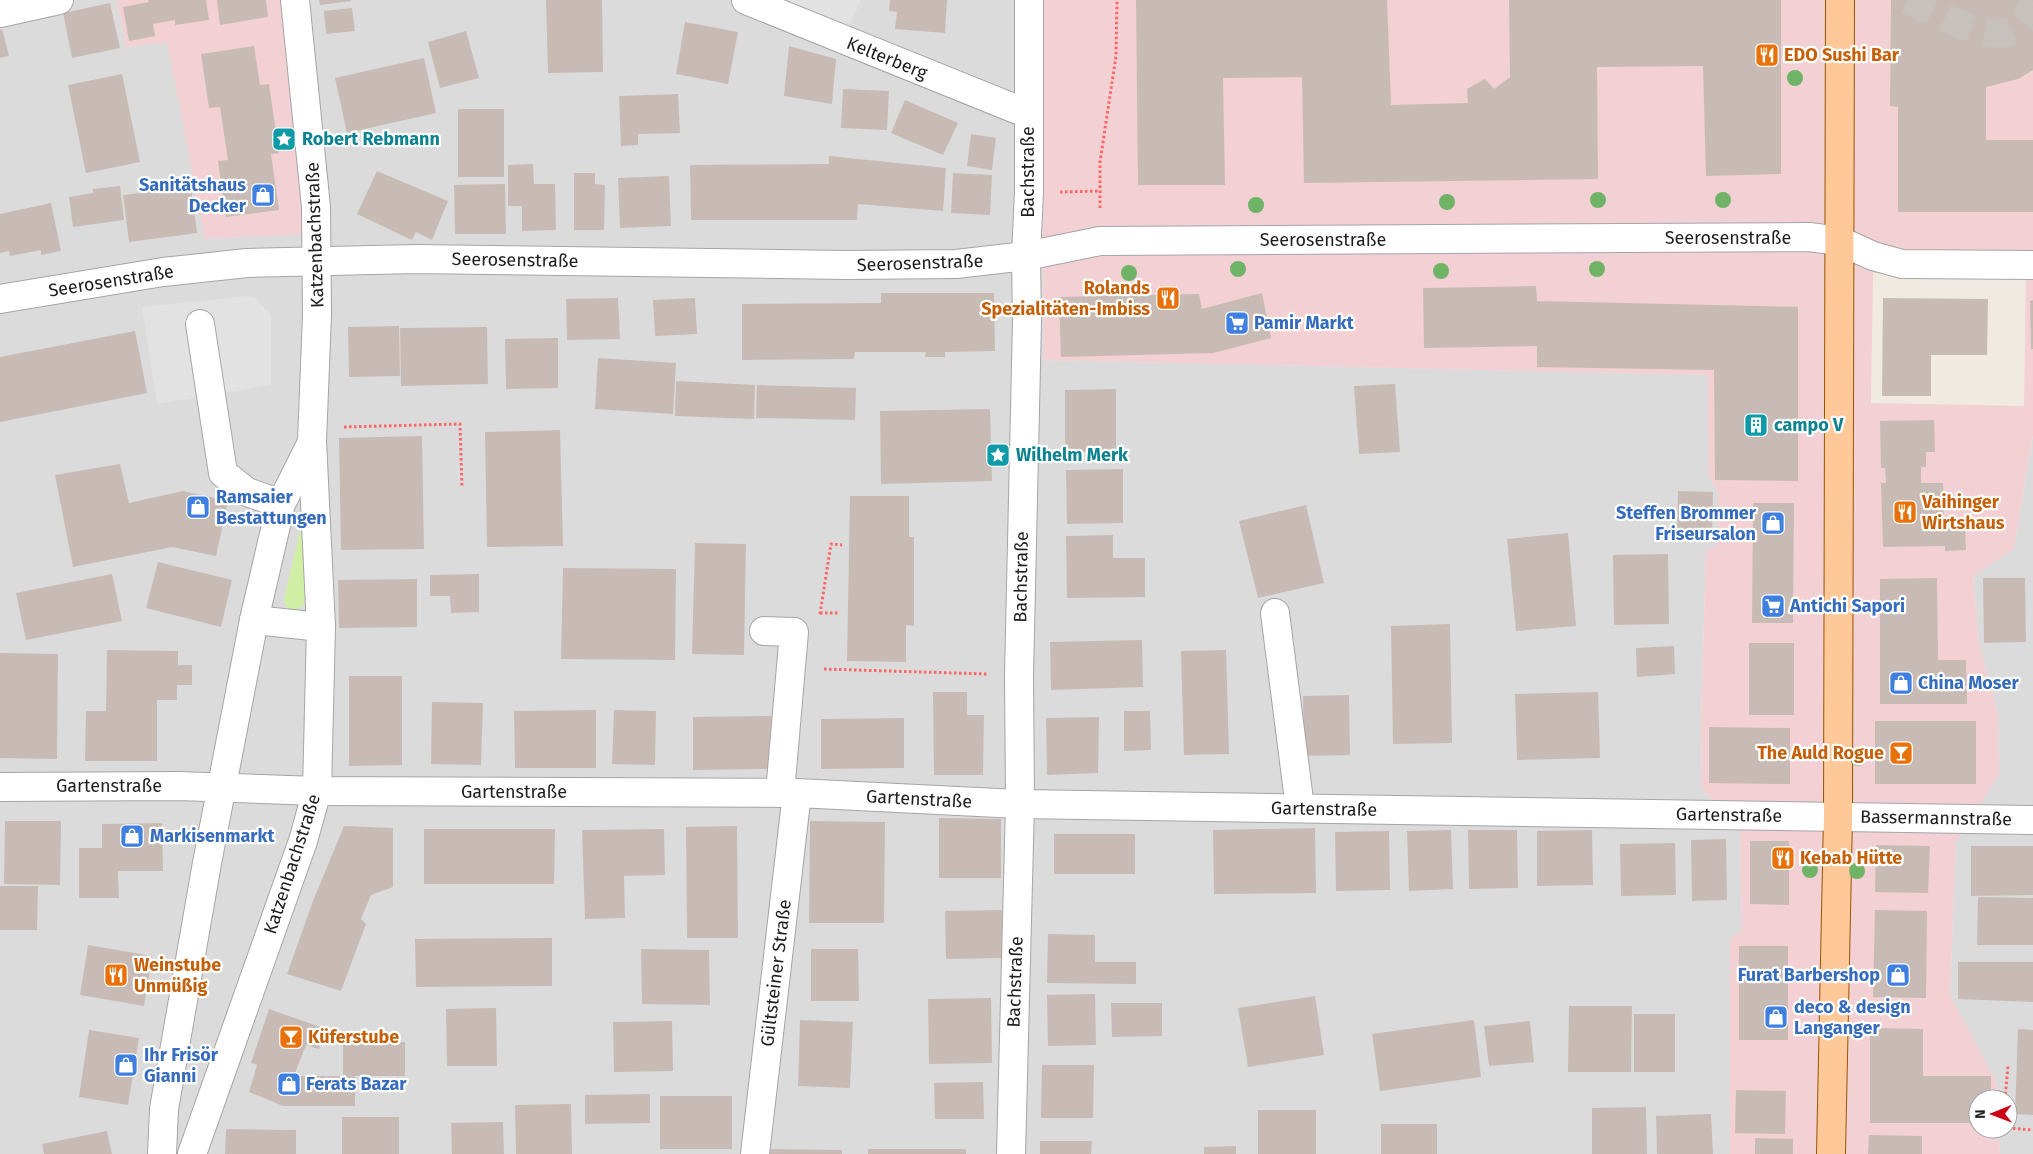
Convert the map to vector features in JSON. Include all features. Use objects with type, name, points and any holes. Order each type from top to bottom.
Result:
[{"type":"main road","points":[[1831,1154],[1838,817],[1840,0]]},
{"type":"street","points":[[0,13],[59,0]]},
{"type":"street","name":"Katzenbachstraße","points":[[192,1154],[302,842],[317,791],[321,627],[313,434],[317,315],[314,174],[296,0]]},
{"type":"street","name":"Kelterberg","points":[[746,0],[1028,114]]},
{"type":"street","name":"Bachstraße","points":[[1010,1154],[1020,804],[1019,675],[1027,331],[1029,0]]},
{"type":"street","name":"Seerosenstraße","points":[[0,299],[163,272],[247,263],[416,259],[846,266],[976,264],[1026,256],[1100,240],[1809,238],[1840,241],[1873,256],[1902,264],[2033,265]]},
{"type":"street","points":[[200,324],[223,473],[247,492],[281,504]]},
{"type":"street","name":"Katzenbachstraße","points":[[162,1154],[164,1108],[207,863],[254,620],[281,504],[313,434]]},
{"type":"street","points":[[1275,613],[1300,808]]},
{"type":"street","points":[[254,620],[321,627]]},
{"type":"street","name":"Gültsteiner Straße","points":[[755,1154],[788,793],[794,632],[764,631]]},
{"type":"street","name":"Gartenstraße","points":[[0,787],[223,788],[317,791],[788,793],[1020,804],[1838,817]]},
{"type":"street","name":"Bassermannstraße","points":[[1838,817],[2033,820]]},
{"type":"path","points":[[1100,240],[1100,162],[1116,56],[1117,0]]},
{"type":"path","points":[[1029,192],[1100,191]]},
{"type":"path","points":[[313,434],[460,424],[462,488]]},
{"type":"path","points":[[818,623],[831,544],[842,544]]},
{"type":"path","points":[[820,613],[838,613]]},
{"type":"path","points":[[820,669],[1019,675]]},
{"type":"path","points":[[2007,1089],[2008,1066]]},
{"type":"path","points":[[2018,1129],[2033,1130]]},
{"type":"shaded area","points":[[0,0],[117,0],[126,47],[167,41],[206,239],[332,233],[310,0],[1041,0],[1044,360],[1708,375],[1709,477],[1718,492],[1718,545],[1706,551],[1701,720],[1702,790],[1740,827],[1742,930],[1730,939],[1730,1154],[0,1154]]},
{"type":"shaded area","points":[[117,0],[310,0],[332,233],[205,239],[167,42],[126,47]]},
{"type":"shaded area","points":[[787,0],[861,0],[849,27]]},
{"type":"shaded area","points":[[1041,0],[2033,0],[2033,434],[2014,549],[1973,576],[1979,643],[1998,714],[1999,775],[1956,841],[1950,995],[1996,1082],[1996,1089],[1968,1089],[1968,1139],[1999,1139],[2000,1154],[1730,1154],[1730,939],[1742,930],[1740,827],[1702,790],[1701,720],[1706,551],[1718,545],[1718,492],[1709,477],[1707,375],[1044,360]],"holes":[[[1903,269],[2026,270],[2024,406],[1871,403],[1873,273]]]},
{"type":"shaded area","points":[[249,296],[256,299],[271,315],[271,385],[157,404],[142,307]]},
{"type":"shaded area","points":[[2033,434],[2033,1154],[2000,1154],[1999,1139],[2018,1139],[2018,1089],[1996,1089],[1996,1082],[1950,995],[1956,840],[1999,775],[1998,714],[1979,643],[1973,575],[2014,549]]},
{"type":"green space","points":[[301,527],[306,529],[305,604],[296,610],[286,607],[284,599]]},
{"type":"building","points":[[148,0],[206,0],[209,20],[175,25],[175,20],[153,24],[155,36],[129,41],[123,7],[149,2]]},
{"type":"building","points":[[217,0],[266,0],[268,17],[220,25]]},
{"type":"building","points":[[319,0],[351,0],[351,1],[320,5]]},
{"type":"building","points":[[546,0],[602,0],[603,72],[548,73]]},
{"type":"building","points":[[890,0],[947,0],[945,33],[895,29],[897,12],[889,11]]},
{"type":"building","points":[[1136,0],[1387,0],[1391,105],[1468,103],[1467,89],[1485,79],[1494,89],[1510,77],[1509,0],[1781,0],[1781,174],[1706,176],[1703,66],[1597,67],[1598,179],[1304,183],[1302,77],[1223,78],[1225,185],[1138,185]]},
{"type":"building","points":[[1891,0],[2033,0],[2033,70],[2018,79],[1986,87],[1986,140],[2033,140],[2033,212],[1898,212],[1898,107],[1890,106]]},
{"type":"building","points":[[110,3],[120,48],[72,58],[63,13]]},
{"type":"building","points":[[352,8],[355,31],[326,34],[324,11]]},
{"type":"building","points":[[685,22],[738,32],[728,84],[676,74]]},
{"type":"building","points":[[2,29],[9,56],[0,58],[0,30]]},
{"type":"building","points":[[466,31],[479,78],[440,88],[428,42]]},
{"type":"building","points":[[254,46],[260,85],[269,84],[279,153],[271,154],[279,210],[226,217],[218,161],[228,160],[220,107],[209,108],[201,54]]},
{"type":"building","points":[[789,46],[836,59],[832,104],[784,96]]},
{"type":"building","points":[[424,58],[436,113],[347,133],[335,78]]},
{"type":"building","points":[[122,74],[140,162],[86,173],[68,85]]},
{"type":"building","points":[[843,89],[889,91],[887,130],[841,128]]},
{"type":"building","points":[[678,94],[680,133],[638,134],[638,145],[621,146],[619,96]]},
{"type":"building","points":[[905,100],[958,123],[943,155],[891,133]]},
{"type":"building","points":[[458,109],[504,109],[504,177],[458,177]]},
{"type":"building","points":[[971,134],[996,138],[992,170],[967,166]]},
{"type":"building","points":[[829,156],[946,168],[943,211],[858,204],[857,220],[691,220],[690,165],[829,164]]},
{"type":"building","points":[[533,164],[534,184],[555,184],[556,230],[522,231],[522,206],[508,206],[508,165]]},
{"type":"building","points":[[377,171],[448,201],[432,240],[416,232],[412,240],[357,214]]},
{"type":"building","points":[[574,173],[595,173],[595,184],[605,185],[604,230],[574,230]]},
{"type":"building","points":[[953,173],[992,175],[990,215],[951,213]]},
{"type":"building","points":[[669,176],[671,226],[620,228],[618,178]]},
{"type":"building","points":[[505,184],[506,234],[455,234],[454,185]]},
{"type":"building","points":[[120,186],[124,220],[73,227],[69,197],[93,193],[93,189]]},
{"type":"building","points":[[191,187],[197,233],[129,242],[123,195]]},
{"type":"building","points":[[51,203],[61,251],[41,255],[41,250],[10,256],[9,251],[0,253],[0,214]]},
{"type":"building","name":"campo V","points":[[1536,286],[1537,301],[1798,307],[1798,481],[1715,480],[1714,370],[1537,367],[1537,346],[1424,348],[1423,288]]},
{"type":"building","points":[[881,293],[994,293],[995,351],[945,352],[945,357],[925,357],[926,352],[855,352],[854,359],[742,360],[742,304],[881,303]]},
{"type":"building","points":[[1262,293],[1271,338],[1213,353],[1061,357],[1059,297],[1199,294],[1202,309]]},
{"type":"building","points":[[618,298],[620,339],[567,340],[566,299]]},
{"type":"building","points":[[695,298],[697,334],[655,336],[653,300]]},
{"type":"building","points":[[1883,298],[1988,299],[1987,355],[1931,355],[1931,396],[1882,396]]},
{"type":"building","points":[[2033,300],[2033,349],[2031,349],[2030,301]]},
{"type":"building","points":[[399,326],[400,376],[349,377],[348,327]]},
{"type":"building","points":[[487,327],[488,384],[401,386],[400,328]]},
{"type":"building","points":[[135,331],[147,393],[0,422],[0,357]]},
{"type":"building","points":[[558,338],[558,388],[506,389],[505,339]]},
{"type":"building","points":[[598,358],[676,363],[673,414],[595,409]]},
{"type":"building","points":[[676,381],[755,385],[754,419],[675,416]]},
{"type":"building","points":[[1395,384],[1400,452],[1359,454],[1354,386]]},
{"type":"building","points":[[757,385],[856,388],[855,420],[756,418]]},
{"type":"building","points":[[1116,389],[1116,452],[1065,452],[1065,390]]},
{"type":"building","points":[[990,409],[992,481],[881,484],[880,411]]},
{"type":"building","points":[[1934,420],[1935,452],[1926,452],[1926,467],[1921,467],[1921,483],[1943,483],[1944,526],[1965,526],[1966,550],[1945,551],[1945,546],[1883,547],[1881,483],[1886,483],[1885,468],[1881,468],[1880,421]]},
{"type":"building","points":[[560,430],[563,546],[487,547],[485,432]]},
{"type":"building","points":[[422,436],[424,549],[341,550],[339,438]]},
{"type":"building","points":[[120,464],[129,503],[183,491],[228,501],[216,556],[172,547],[73,567],[55,475]]},
{"type":"building","points":[[1123,469],[1123,523],[1067,524],[1066,470]]},
{"type":"building","points":[[1678,491],[1713,492],[1712,534],[1677,534]]},
{"type":"building","points":[[850,496],[909,496],[909,537],[914,537],[914,626],[906,625],[906,662],[847,661]]},
{"type":"building","points":[[1753,503],[1794,503],[1793,623],[1752,623]]},
{"type":"building","points":[[1306,505],[1324,583],[1258,598],[1239,521]]},
{"type":"building","points":[[1568,533],[1576,626],[1516,631],[1507,539]]},
{"type":"building","points":[[1113,535],[1113,558],[1145,558],[1145,597],[1067,598],[1066,536]]},
{"type":"building","points":[[695,543],[746,544],[744,655],[692,654]]},
{"type":"building","points":[[1668,554],[1669,624],[1614,625],[1613,555]]},
{"type":"building","points":[[158,562],[232,580],[221,627],[146,608]]},
{"type":"building","points":[[563,568],[676,569],[675,660],[561,659]]},
{"type":"building","points":[[112,574],[122,621],[26,640],[16,593]]},
{"type":"building","points":[[479,574],[479,612],[451,613],[450,596],[430,596],[430,575]]},
{"type":"building","points":[[1937,578],[1938,660],[1966,660],[1967,704],[1880,704],[1880,579]]},
{"type":"building","points":[[1983,578],[2025,578],[2026,642],[1984,643]]},
{"type":"building","points":[[417,579],[417,627],[339,628],[338,580]]},
{"type":"building","points":[[1450,624],[1452,743],[1393,744],[1391,626]]},
{"type":"building","points":[[1142,640],[1143,687],[1051,690],[1050,642]]},
{"type":"building","points":[[1749,643],[1794,643],[1794,715],[1749,715]]},
{"type":"building","points":[[1674,646],[1675,674],[1637,677],[1636,648]]},
{"type":"building","points":[[107,650],[178,651],[178,665],[192,665],[192,685],[177,685],[177,700],[157,700],[157,761],[85,761],[86,711],[106,711]]},
{"type":"building","points":[[1226,650],[1229,754],[1184,755],[1181,651]]},
{"type":"building","points":[[0,653],[58,654],[57,759],[0,758]]},
{"type":"building","points":[[349,676],[402,676],[402,765],[349,766]]},
{"type":"building","points":[[933,692],[967,692],[967,715],[984,715],[983,775],[934,775]]},
{"type":"building","points":[[1598,692],[1600,758],[1517,760],[1515,694]]},
{"type":"building","points":[[1349,695],[1350,755],[1304,756],[1303,696]]},
{"type":"building","points":[[432,702],[483,703],[481,765],[431,764]]},
{"type":"building","points":[[596,710],[596,768],[515,768],[514,711]]},
{"type":"building","points":[[614,710],[656,711],[655,765],[612,764]]},
{"type":"building","points":[[1124,711],[1150,711],[1151,750],[1124,751]]},
{"type":"building","points":[[771,716],[771,769],[693,770],[693,717]]},
{"type":"building","points":[[1099,717],[1098,773],[1047,775],[1046,718]]},
{"type":"building","points":[[904,718],[904,768],[821,769],[821,719]]},
{"type":"building","points":[[1875,721],[1976,721],[1976,784],[1875,784]]},
{"type":"building","points":[[1709,727],[1790,728],[1790,784],[1709,783]]},
{"type":"building","points":[[939,818],[1001,819],[1001,878],[939,878]]},
{"type":"building","points":[[5,821],[61,821],[60,885],[4,884]]},
{"type":"building","points":[[810,821],[885,822],[884,923],[809,923]]},
{"type":"building","name":"Markisenmarkt","points":[[162,823],[163,871],[118,871],[119,898],[79,898],[79,848],[102,848],[102,824]]},
{"type":"building","points":[[344,826],[393,828],[393,887],[371,895],[361,919],[366,924],[341,991],[287,974],[313,901]]},
{"type":"building","points":[[737,826],[738,938],[687,938],[686,827]]},
{"type":"building","points":[[1315,828],[1316,893],[1214,894],[1213,830]]},
{"type":"building","points":[[424,829],[555,829],[554,884],[424,884]]},
{"type":"building","points":[[664,829],[665,875],[624,876],[625,918],[585,919],[582,830]]},
{"type":"building","points":[[1451,830],[1453,889],[1409,891],[1407,831]]},
{"type":"building","points":[[1468,830],[1517,830],[1518,888],[1469,889]]},
{"type":"building","points":[[1592,830],[1593,885],[1537,886],[1537,831]]},
{"type":"building","points":[[1389,831],[1390,890],[1336,891],[1335,832]]},
{"type":"building","points":[[1054,834],[1135,834],[1135,874],[1054,874]]},
{"type":"building","points":[[1726,839],[1727,900],[1692,901],[1691,840]]},
{"type":"building","points":[[1750,841],[1789,841],[1789,905],[1750,904]]},
{"type":"building","points":[[1675,843],[1676,895],[1621,896],[1620,844]]},
{"type":"building","points":[[1876,845],[1930,846],[1928,893],[1875,892]]},
{"type":"building","points":[[1971,846],[2033,846],[2033,895],[1971,896]]},
{"type":"building","points":[[0,886],[38,886],[37,930],[0,930]]},
{"type":"building","points":[[1978,897],[2033,898],[2033,945],[1977,945]]},
{"type":"building","points":[[1002,910],[1002,958],[946,959],[945,911]]},
{"type":"building","points":[[1875,910],[1927,911],[1926,998],[1873,997]]},
{"type":"building","points":[[1048,934],[1095,935],[1095,962],[1136,962],[1136,984],[1047,983]]},
{"type":"building","points":[[552,938],[552,986],[416,987],[415,939]]},
{"type":"building","name":"Weinstube Unmüßig","points":[[88,945],[152,956],[144,1006],[80,995]]},
{"type":"building","points":[[1739,946],[1788,946],[1788,1040],[1739,1040]]},
{"type":"building","points":[[641,949],[709,950],[710,1005],[642,1004]]},
{"type":"building","points":[[811,949],[858,949],[859,1001],[811,1001]]},
{"type":"building","points":[[1958,962],[2033,962],[2033,1002],[1958,999]]},
{"type":"building","points":[[1095,994],[1096,1045],[1048,1046],[1047,995]]},
{"type":"building","points":[[1315,996],[1324,1055],[1248,1067],[1238,1008]]},
{"type":"building","points":[[991,998],[992,1063],[929,1064],[928,999]]},
{"type":"building","points":[[1111,1003],[1162,1003],[1162,1036],[1112,1037]]},
{"type":"building","points":[[1569,1006],[1632,1006],[1631,1072],[1568,1072]]},
{"type":"building","points":[[496,1008],[497,1066],[447,1066],[446,1009]]},
{"type":"building","points":[[269,1009],[326,1029],[319,1049],[306,1045],[294,1076],[343,1076],[343,1042],[405,1042],[405,1076],[355,1076],[355,1106],[283,1106],[249,1092],[257,1065],[251,1063]]},
{"type":"building","points":[[1634,1014],[1675,1014],[1675,1072],[1634,1072]]},
{"type":"building","points":[[800,1020],[853,1022],[850,1088],[798,1086]]},
{"type":"building","points":[[1474,1020],[1481,1077],[1380,1091],[1372,1034]]},
{"type":"building","points":[[672,1021],[673,1071],[614,1072],[613,1022]]},
{"type":"building","points":[[1530,1021],[1534,1062],[1489,1066],[1484,1026]]},
{"type":"building","points":[[1870,1028],[1923,1029],[1923,1076],[1991,1076],[1991,1089],[1968,1089],[1968,1123],[1870,1123]]},
{"type":"building","points":[[2018,1029],[2033,1030],[2033,1115],[2018,1114],[2018,1089],[2016,1089]]},
{"type":"building","points":[[89,1030],[139,1038],[128,1105],[79,1097]]},
{"type":"building","points":[[1042,1065],[1094,1065],[1093,1118],[1041,1118]]},
{"type":"building","points":[[983,1082],[984,1119],[935,1119],[934,1083]]},
{"type":"building","points":[[1736,1090],[1786,1091],[1785,1134],[1735,1133]]},
{"type":"building","points":[[650,1094],[650,1123],[585,1124],[585,1095]]},
{"type":"building","points":[[660,1096],[732,1096],[732,1149],[660,1149]]},
{"type":"building","points":[[571,1104],[572,1154],[516,1154],[515,1105]]},
{"type":"building","points":[[1646,1107],[1647,1154],[1592,1154],[1592,1108]]},
{"type":"building","points":[[1258,1110],[1316,1110],[1316,1154],[1258,1154]]},
{"type":"building","points":[[1711,1114],[1713,1154],[1657,1154],[1656,1116]]},
{"type":"building","points":[[342,1117],[399,1117],[399,1154],[342,1154]]},
{"type":"building","points":[[503,1122],[504,1154],[452,1154],[451,1123]]},
{"type":"building","points":[[1381,1124],[1437,1124],[1437,1154],[1381,1154]]},
{"type":"building","points":[[226,1129],[296,1130],[296,1154],[225,1154]]},
{"type":"building","points":[[107,1131],[112,1154],[44,1154],[42,1144]]},
{"type":"building","points":[[1869,1135],[1922,1136],[1922,1154],[1868,1154]]},
{"type":"building","points":[[1755,1138],[1793,1139],[1793,1154],[1755,1154]]},
{"type":"building","points":[[1040,1141],[1092,1141],[1091,1154],[1040,1154]]},
{"type":"building","points":[[1236,1146],[1236,1154],[1204,1154],[1204,1147]]},
{"type":"building","points":[[764,1149],[842,1150],[842,1154],[764,1154]]},
{"type":"building","points":[[868,1149],[966,1149],[966,1154],[868,1154]]},
{"type":"tunnel","points":[[1907,0],[1959,24],[1978,31],[1996,33],[2012,31],[2025,20],[2033,1]]},
{"type":"place","name":"EDO Sushi Bar","points":[[1767,55]]},
{"type":"place","name":"Robert Rebmann","points":[[284,139]]},
{"type":"place","name":"Sanitätshaus Decker","points":[[263,195]]},
{"type":"place","name":"Rolands Spezialitäten-Imbiss","points":[[1168,298]]},
{"type":"place","name":"Pamir Markt","points":[[1237,323]]},
{"type":"place","name":"campo V","points":[[1756,425]]},
{"type":"place","name":"Wilhelm Merk","points":[[998,455]]},
{"type":"place","name":"Ramsaier Bestattungen","points":[[198,507]]},
{"type":"place","name":"Vaihinger Wirtshaus","points":[[1905,512]]},
{"type":"place","name":"Steffen Brommer Friseursalon","points":[[1773,523]]},
{"type":"place","name":"Antichi Sapori","points":[[1773,606]]},
{"type":"place","name":"China Moser","points":[[1901,683]]},
{"type":"place","name":"The Auld Rogue","points":[[1901,753]]},
{"type":"place","name":"Markisenmarkt","points":[[132,836]]},
{"type":"place","name":"Kebab Hütte","points":[[1783,858]]},
{"type":"place","name":"Weinstube Unmüßig","points":[[116,975]]},
{"type":"place","name":"Furat Barbershop","points":[[1898,975]]},
{"type":"place","name":"deco & design Langanger","points":[[1776,1017]]},
{"type":"place","name":"Küferstube","points":[[291,1037]]},
{"type":"place","name":"Ihr Frisör Gianni","points":[[126,1065]]},
{"type":"place","name":"Ferats Bazar","points":[[289,1084]]}]
